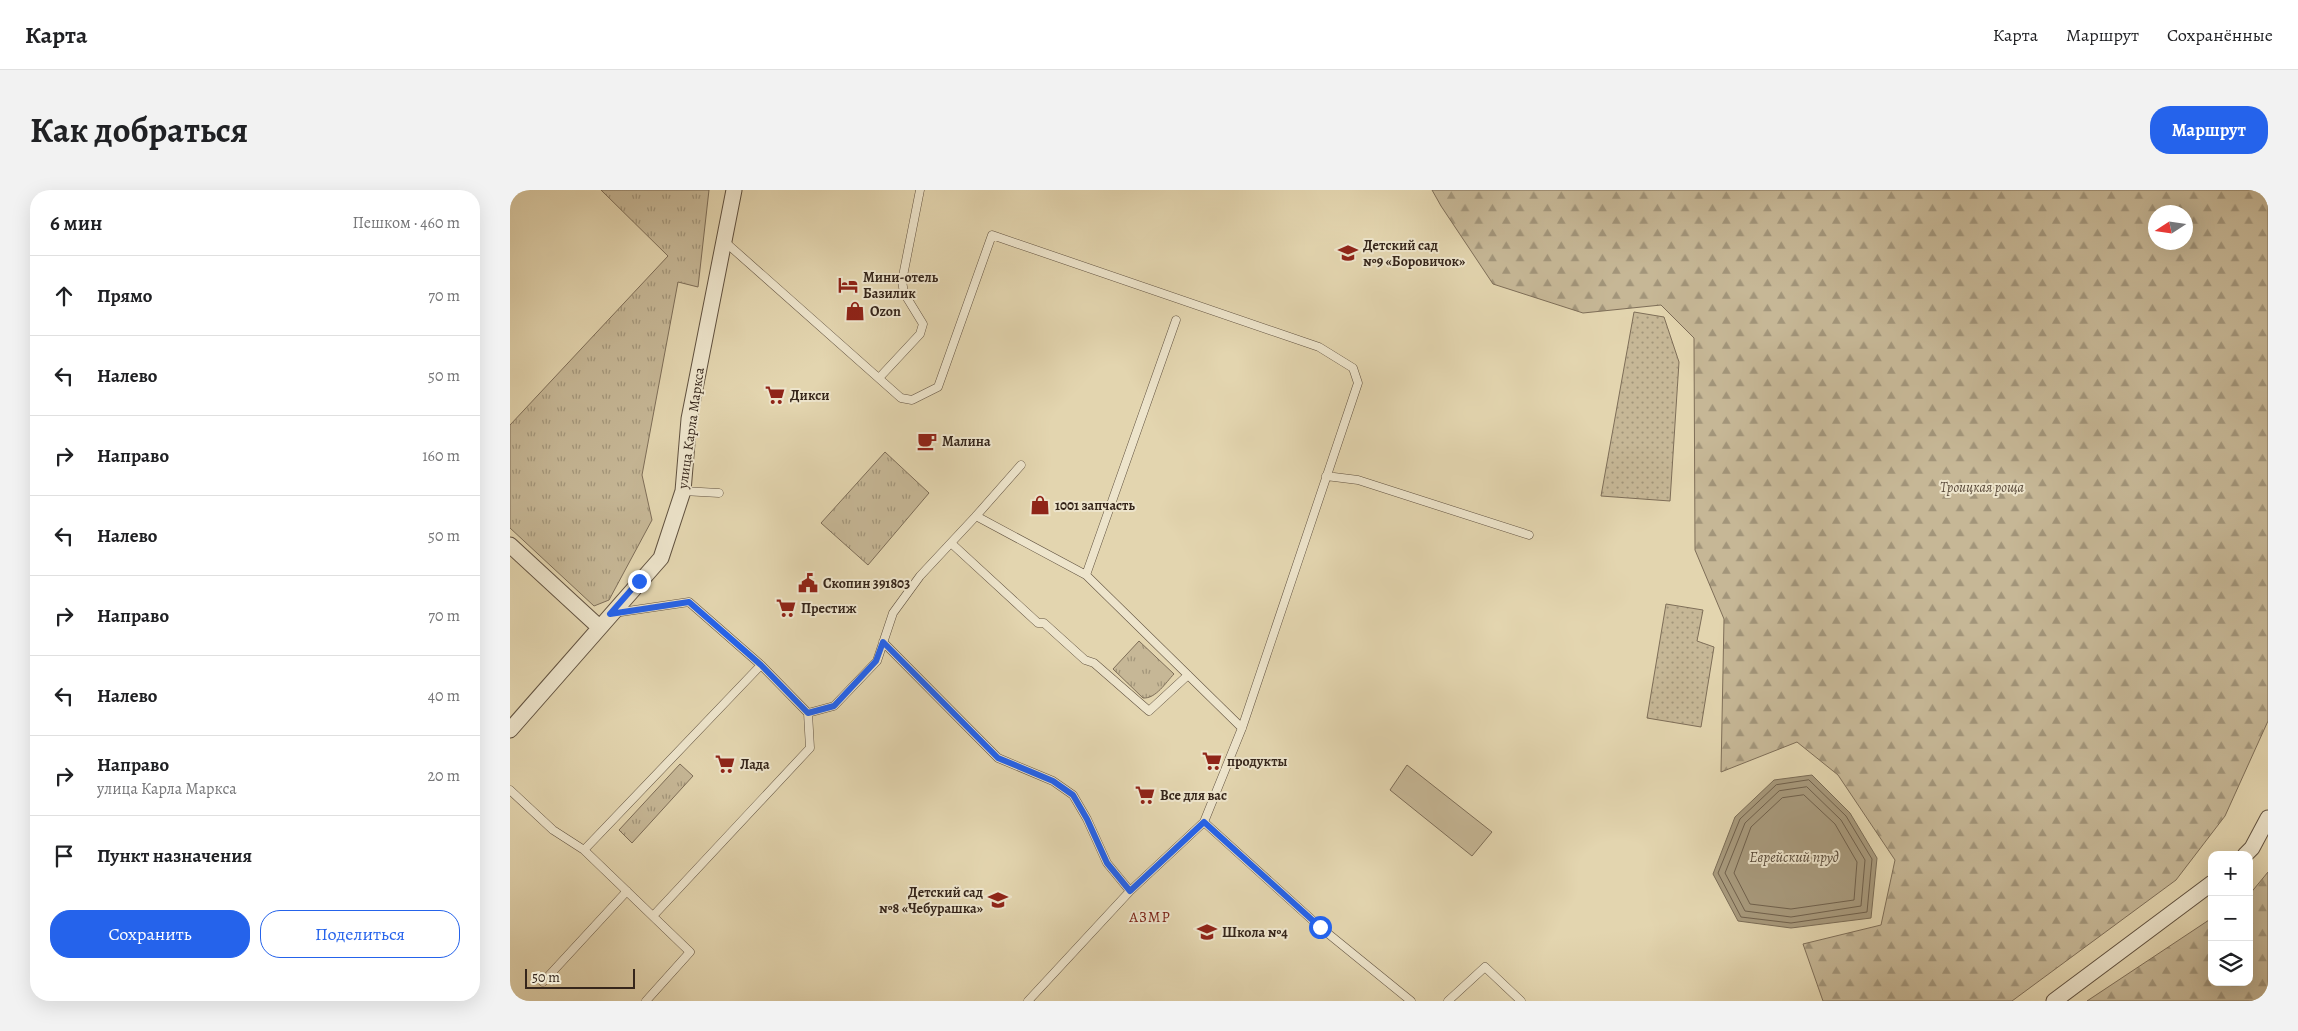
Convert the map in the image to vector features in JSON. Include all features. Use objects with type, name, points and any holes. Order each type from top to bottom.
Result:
[{"type":"street","name":"улица Карла Маркса","points":[[510,730],[661,558],[683,491],[690,419],[734,190]]},
{"type":"street","points":[[510,545],[599,627]]},
{"type":"street","points":[[2249,851],[2268,818]]},
{"type":"street","points":[[2054,1001],[2208,886]]},
{"type":"lane","points":[[879,378],[920,334],[923,324],[904,293],[902,281],[920,190]]},
{"type":"lane","points":[[724,240],[901,398],[912,400],[938,387],[992,235],[1319,346],[1353,368],[1358,383],[1242,728],[1204,822],[1130,891],[1028,1001]]},
{"type":"lane","points":[[1086,575],[1176,320]]},
{"type":"lane","points":[[808,713],[834,706],[876,661],[893,613],[920,576],[1021,465]]},
{"type":"lane","points":[[1326,476],[1358,480],[1529,535]]},
{"type":"lane","points":[[683,491],[719,493]]},
{"type":"lane","points":[[976,516],[1086,575],[1242,728]]},
{"type":"lane","points":[[951,543],[1038,623],[1044,623],[1085,660],[1094,663],[1149,711],[1188,675]]},
{"type":"lane","points":[[610,614],[689,602],[761,665],[808,713],[810,748],[653,916]]},
{"type":"lane","points":[[883,642],[998,758],[1053,781],[1073,795],[1087,819],[1107,863],[1130,891]]},
{"type":"lane","points":[[584,850],[761,665]]},
{"type":"lane","points":[[510,790],[553,830],[584,850],[690,952],[646,1001]]},
{"type":"lane","points":[[1204,822],[1320,927],[1411,1001]]},
{"type":"lane","points":[[543,982],[627,891]]},
{"type":"lane","points":[[1448,1001],[1485,967],[1521,1001]]},
{"type":"green space","points":[[601,190],[709,190],[698,287],[678,282],[642,475],[652,520],[609,600],[594,606],[510,528],[510,425],[668,256]]},
{"type":"green space","name":"Троицкая роща","points":[[1432,190],[2268,190],[2268,721],[2225,816],[2176,880],[2012,1001],[1823,1001],[1803,944],[1881,925],[1895,860],[1838,775],[1797,742],[1721,772],[1724,619],[1695,550],[1694,338],[1661,305],[1583,313],[1493,284]]},
{"type":"green space","points":[[1634,312],[1664,317],[1679,362],[1670,501],[1601,496]]},
{"type":"green space","points":[[885,452],[929,493],[868,565],[821,523]]},
{"type":"green space","points":[[1666,604],[1703,610],[1697,641],[1714,647],[1701,727],[1647,718]]},
{"type":"green space","points":[[1139,641],[1174,674],[1156,693],[1148,698],[1143,698],[1113,669]]},
{"type":"green space","points":[[680,764],[693,776],[632,843],[619,830]]},
{"type":"green space","points":[[1407,765],[1492,832],[1472,856],[1390,790]]},
{"type":"green space","points":[[2268,872],[2268,1001],[2087,1001],[2208,921],[2208,986],[2253,986],[2253,890]]},
{"type":"water","name":"Еврейский пруд","points":[[1812,775],[1850,813],[1877,858],[1871,918],[1791,928],[1738,921],[1713,874],[1735,817],[1774,780]]},
{"type":"place","name":"Детский сад №9 «Боровичок»","points":[[1348,253]]},
{"type":"place","name":"Мини-отель Базилик","points":[[848,285]]},
{"type":"place","name":"Ozon","points":[[855,311]]},
{"type":"place","name":"Дикси","points":[[775,395]]},
{"type":"place","name":"Малина","points":[[927,441]]},
{"type":"place","name":"1001 запчасть","points":[[1040,505]]},
{"type":"place","name":"Скопин 391803","points":[[808,583]]},
{"type":"place","name":"Престиж","points":[[786,608]]},
{"type":"place","name":"продукты","points":[[1212,761]]},
{"type":"place","name":"Лада","points":[[725,764]]},
{"type":"place","name":"Все для вас","points":[[1145,795]]},
{"type":"place","name":"Детский сад №8 «Чебурашка»","points":[[998,900]]},
{"type":"place","name":"Школа №4","points":[[1207,932]]},
{"type":"district","name":"АЗМР","points":[[1150,917]]},
{"type":"route","points":[[639,581],[610,614],[689,602],[761,665],[808,713],[834,706],[876,661],[883,642],[946,708],[998,758],[1053,781],[1073,795],[1087,819],[1107,863],[1130,891],[1204,822],[1320,927]]}]
